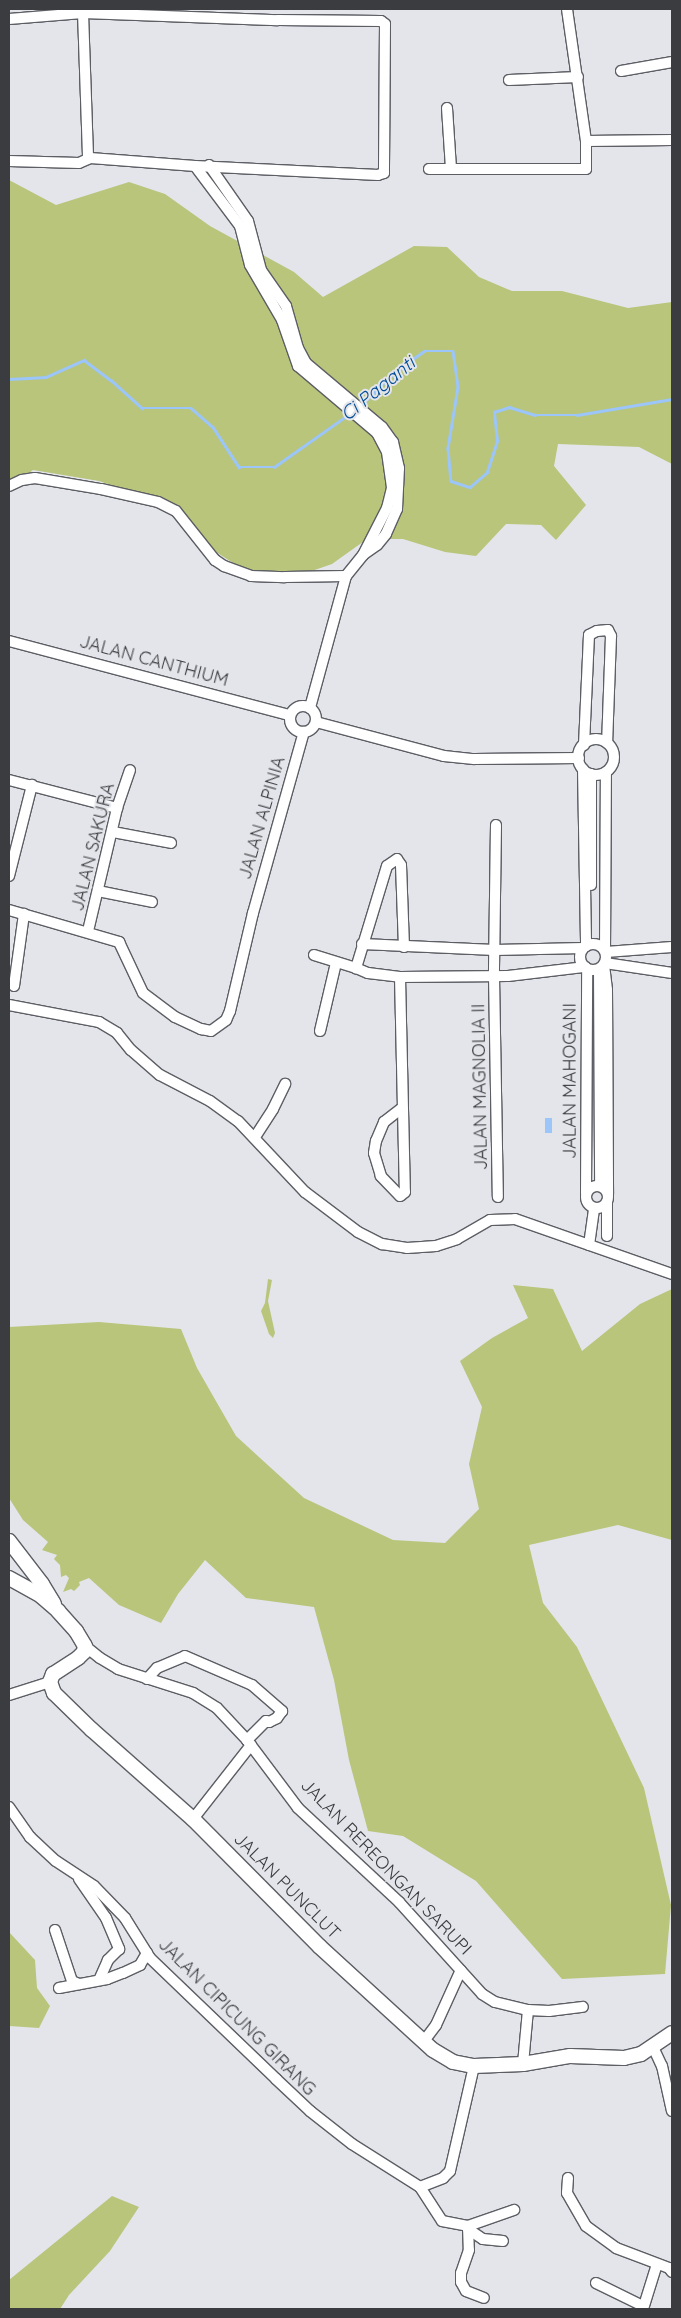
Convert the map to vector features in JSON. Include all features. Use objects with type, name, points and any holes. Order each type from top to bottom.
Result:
[{"type":"main road","points":[[9,1541],[42,1584],[58,1611]]},
{"type":"main road","points":[[9,1578],[41,1596],[58,1611],[76,1630],[85,1646],[84,1652],[53,1674],[50,1682]]},
{"type":"main road","name":"JALAN PUNCLUT","points":[[50,1682],[54,1693],[92,1730],[193,1819],[319,1946],[433,2050],[453,2062],[474,2066],[523,2064],[570,2056],[624,2058],[641,2054],[672,2033]]},
{"type":"street","points":[[429,169],[586,169],[586,141],[567,9]]},
{"type":"street","points":[[83,11],[88,156],[90,158]]},
{"type":"street","points":[[9,18],[83,11],[278,20],[381,21],[385,24],[384,173],[378,175],[195,166],[90,158],[79,163],[9,161]]},
{"type":"street","points":[[622,71],[672,62]]},
{"type":"street","points":[[509,80],[578,77]]},
{"type":"street","points":[[447,108],[451,168]]},
{"type":"street","points":[[586,141],[672,140]]},
{"type":"street","points":[[195,166],[240,226],[250,265],[282,320],[293,358],[298,366],[313,373]]},
{"type":"street","points":[[209,166],[248,221],[261,270],[286,306],[298,348],[306,363],[313,373],[380,430],[387,452],[392,488],[381,523],[364,555],[346,576],[310,708]]},
{"type":"street","points":[[9,486],[22,480],[35,478],[101,489],[158,502],[176,511],[215,560],[224,566],[251,576],[285,578],[346,576]]},
{"type":"street","points":[[578,758],[584,745],[589,635],[596,631],[608,630],[612,636],[606,743],[613,753],[614,759],[595,773]]},
{"type":"street","name":"JALAN CANTHIUM","points":[[9,641],[290,715]]},
{"type":"street","points":[[296,707],[310,708],[316,716],[316,722],[312,729],[304,732],[292,727],[290,715],[296,707]]},
{"type":"street","points":[[316,722],[444,756],[474,759],[578,758],[595,773],[593,1189],[587,1202],[594,1208],[601,1208],[607,1198]]},
{"type":"street","name":"JALAN ALPINIA","points":[[88,931],[119,942],[126,952],[138,986],[153,1002],[175,1017],[201,1029],[211,1031],[226,1020],[230,1011],[253,913],[304,732]]},
{"type":"street","points":[[584,745],[595,740],[606,743]]},
{"type":"street","name":"JALAN SAKURA","points":[[88,931],[113,832],[117,808],[130,770]]},
{"type":"street","points":[[595,773],[595,957],[607,990],[606,1236]]},
{"type":"street","points":[[9,780],[117,808]]},
{"type":"street","points":[[9,876],[32,785]]},
{"type":"street","name":"JALAN MAGNOLIA II","points":[[496,825],[494,976],[498,1197]]},
{"type":"street","points":[[113,832],[171,844]]},
{"type":"street","points":[[356,968],[387,866],[397,859],[401,868],[404,947]]},
{"type":"street","points":[[98,891],[152,902]]},
{"type":"street","points":[[9,910],[88,931]]},
{"type":"street","points":[[14,986],[24,914]]},
{"type":"street","points":[[362,944],[595,957],[672,972]]},
{"type":"street","points":[[314,954],[368,974],[400,977],[494,976],[595,957],[672,947]]},
{"type":"street","name":"JALAN MAHOGANI","points":[[593,1189],[595,957]]},
{"type":"street","points":[[320,1030],[336,963]]},
{"type":"street","points":[[400,977],[405,1192],[400,1196],[381,1176],[374,1152],[376,1141],[384,1122],[402,1108]]},
{"type":"street","points":[[9,1005],[99,1022],[117,1033],[131,1050],[160,1074],[210,1101],[238,1121],[305,1192],[358,1232],[382,1244],[407,1248],[436,1246],[457,1239],[490,1220],[515,1219],[672,1274]]},
{"type":"street","points":[[254,1137],[273,1108],[285,1084]]},
{"type":"street","points":[[593,1189],[607,1198]]},
{"type":"street","points":[[589,1245],[594,1208]]},
{"type":"street","name":"JALAN REREONGAN SARUPI","points":[[85,1646],[118,1669],[193,1692],[217,1708],[249,1742],[298,1808],[399,1902],[482,1994],[495,2002],[528,2010],[549,2011],[583,2007]]},
{"type":"street","points":[[147,1679],[157,1668],[185,1656],[252,1685],[282,1711],[277,1718],[269,1722],[266,1721],[193,1819]]},
{"type":"street","points":[[9,1696],[50,1682]]},
{"type":"street","name":"JALAN CIPICUNG GIRANG","points":[[9,1807],[30,1837],[56,1861],[94,1886],[116,1908],[146,1953],[310,2111],[352,2144],[420,2187]]},
{"type":"street","points":[[72,1871],[91,1893],[106,1918],[119,1948],[108,1960],[100,1978]]},
{"type":"street","points":[[54,1930],[72,1981],[79,1984]]},
{"type":"street","points":[[59,1988],[100,1978],[107,1979],[140,1965],[146,1953]]},
{"type":"street","points":[[424,2041],[436,2025],[461,1970]]},
{"type":"street","points":[[523,2064],[528,2010]]},
{"type":"street","points":[[653,2047],[662,2066],[672,2111]]},
{"type":"street","points":[[474,2066],[450,2171],[443,2178],[420,2187],[442,2221],[468,2228],[483,2239],[503,2241]]},
{"type":"street","points":[[568,2178],[567,2193],[586,2226],[616,2248],[668,2268],[672,2272]]},
{"type":"street","points":[[468,2228],[514,2210]]},
{"type":"street","points":[[468,2228],[469,2250],[461,2273],[461,2282],[466,2291],[484,2298]]},
{"type":"street","points":[[596,2282],[643,2308],[657,2264]]},
{"type":"green space","points":[[9,180],[56,205],[129,182],[165,194],[210,226],[294,272],[323,297],[414,246],[447,247],[479,277],[512,291],[562,291],[628,308],[672,302],[672,464],[639,447],[558,444],[554,466],[586,505],[556,540],[541,525],[506,524],[476,556],[445,552],[403,539],[367,539],[332,564],[303,574],[244,570],[205,545],[173,506],[99,481],[33,470],[9,488]]},
{"type":"green space","points":[[268,1279],[272,1280],[268,1301],[275,1333],[273,1338],[269,1334],[261,1311],[265,1303]]},
{"type":"green space","points":[[513,1285],[553,1289],[582,1351],[640,1304],[672,1289],[672,1540],[618,1525],[529,1545],[543,1603],[577,1647],[644,1788],[671,1905],[665,1974],[562,1979],[476,1881],[403,1836],[368,1831],[349,1760],[334,1680],[314,1607],[246,1598],[205,1560],[178,1594],[161,1623],[119,1605],[89,1578],[79,1582],[80,1585],[74,1591],[71,1589],[63,1592],[69,1578],[66,1575],[61,1577],[60,1565],[54,1559],[57,1555],[42,1550],[48,1542],[23,1520],[9,1498],[9,1327],[99,1322],[181,1329],[197,1368],[236,1436],[304,1498],[393,1540],[445,1543],[479,1509],[469,1464],[482,1407],[460,1361],[492,1338],[528,1318]]},
{"type":"green space","points":[[9,1932],[35,1960],[37,1988],[50,2006],[39,2028],[9,2026]]},
{"type":"green space","points":[[112,2196],[139,2207],[110,2251],[69,2295],[60,2309],[9,2309],[9,2280]]},
{"type":"water","points":[[545,1118],[552,1118],[552,1133],[545,1133]]},
{"type":"waterway","name":"Ci Paganti","points":[[360,406],[397,370],[424,351],[453,351],[458,387],[448,448],[451,481],[470,487],[487,472],[497,441],[494,412],[509,407],[535,415],[577,415],[672,399]]},
{"type":"waterway","name":"Ci Paganti","points":[[9,379],[46,377],[84,360],[111,380],[142,408],[191,408],[213,427],[239,467],[274,467],[349,414]]}]
